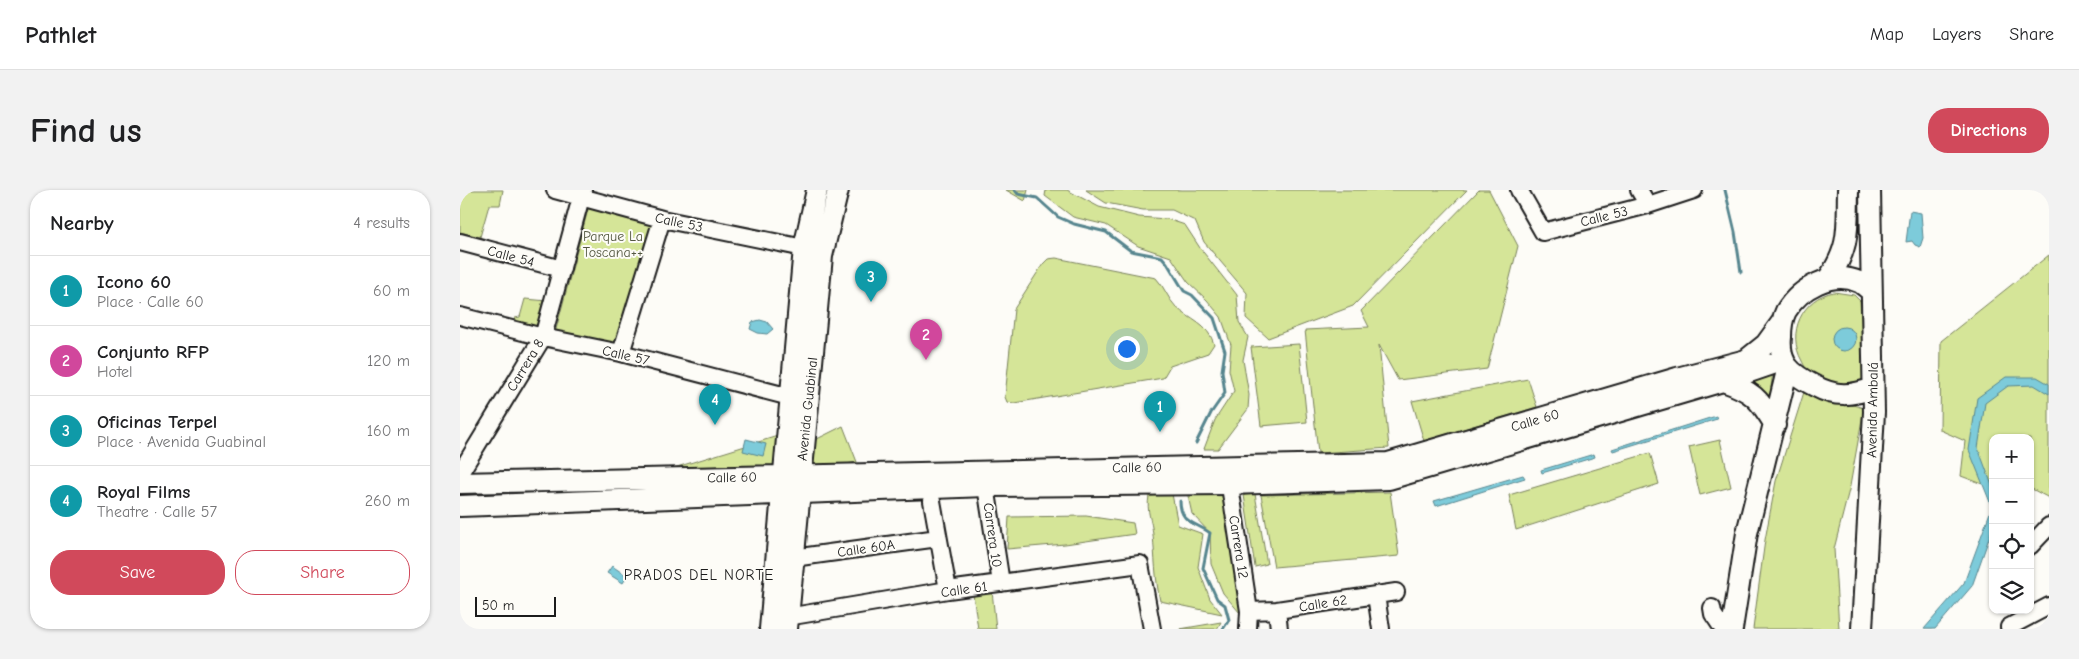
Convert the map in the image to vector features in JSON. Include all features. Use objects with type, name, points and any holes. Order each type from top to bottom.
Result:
[{"type":"main road","name":"Avenida Guabinal","points":[[787,623],[793,558],[790,396],[804,248],[817,190]]},
{"type":"main road","name":"Avenida Guabinal","points":[[770,629],[822,256],[838,190]]},
{"type":"main road","points":[[1828,279],[1844,252],[1847,237],[1848,190]]},
{"type":"main road","name":"Avenida Ambalá","points":[[1862,629],[1874,388],[1870,190]]},
{"type":"main road","points":[[1732,629],[1748,533],[1775,425],[1786,363],[1780,346],[1782,322],[1786,311],[1803,292],[1828,279],[1837,278],[1858,282],[1871,291]]},
{"type":"main road","name":"Calle 60","points":[[460,483],[986,486],[1228,475],[1388,463],[1677,378],[1746,360],[1766,344],[1782,322]]},
{"type":"main road","name":"Calle 60","points":[[460,506],[791,484],[1228,475],[1389,479],[1786,363]]},
{"type":"main road","points":[[1786,363],[1809,383],[1831,393],[1850,396],[1874,388]]},
{"type":"main road","points":[[1723,381],[1745,388],[1766,410],[1775,425]]},
{"type":"street","name":"Calle 53","points":[[555,190],[582,193],[662,219],[804,248]]},
{"type":"street","points":[[1639,190],[1648,205]]},
{"type":"street","name":"Calle 53","points":[[1525,192],[1543,232],[1648,205],[1694,190]]},
{"type":"street","name":"Carrera 8","points":[[460,473],[543,337],[582,193]]},
{"type":"street","points":[[621,352],[662,219]]},
{"type":"street","name":"Calle 54","points":[[460,242],[562,269]]},
{"type":"street","name":"Calle 57","points":[[460,316],[543,337],[621,352],[790,396]]},
{"type":"street","name":"Carrera 12","points":[[1228,475],[1249,610],[1248,629]]},
{"type":"street","name":"Carrera 10","points":[[986,486],[1001,583]]},
{"type":"street","points":[[932,501],[948,590]]},
{"type":"street","points":[[2034,542],[2049,526]]},
{"type":"street","name":"Calle 60A","points":[[793,558],[938,538]]},
{"type":"street","name":"Calle 61","points":[[787,623],[948,590],[1140,564],[1152,629]]},
{"type":"street","name":"Calle 62","points":[[1249,610],[1277,610],[1396,592]]},
{"type":"street","points":[[1376,595],[1381,629]]},
{"type":"street","points":[[2009,628],[2049,606]]},
{"type":"street","points":[[1712,608],[1713,614],[1724,629]]},
{"type":"street","points":[[1277,610],[1279,629]]},
{"type":"street","points":[[2009,628],[2010,614]]},
{"type":"green space","points":[[464,190],[503,190],[500,205],[489,205],[480,237],[460,232],[460,204]]},
{"type":"green space","points":[[1006,190],[1028,190],[1025,201]]},
{"type":"green space","points":[[1046,190],[1067,190],[1099,207],[1139,217],[1167,219],[1185,225],[1200,248],[1237,295],[1239,322],[1248,337],[1243,360],[1249,395],[1248,409],[1218,449],[1204,449],[1215,420],[1234,391],[1229,370],[1231,345],[1221,317],[1188,282],[1171,257],[1138,246],[1106,225],[1073,217],[1045,196]]},
{"type":"green space","points":[[1086,190],[1467,190],[1353,306],[1268,338],[1246,318],[1247,293],[1204,242],[1195,221],[1172,210],[1143,210],[1106,203]]},
{"type":"green space","points":[[1479,190],[1489,190],[1518,246],[1487,369],[1398,380],[1379,345],[1389,448],[1318,453],[1305,330],[1369,327],[1361,311]]},
{"type":"green space","name":"Parque La Toscana++","points":[[590,202],[656,222],[617,349],[555,333]]},
{"type":"green space","points":[[2049,255],[2049,498],[2034,490],[2034,434],[1989,434],[1989,486],[1961,476],[1965,441],[1940,430],[1941,341]]},
{"type":"green space","points":[[1056,258],[1156,278],[1173,304],[1203,327],[1214,344],[1208,353],[1170,366],[1163,378],[1014,403],[1007,402],[1005,397],[1014,309],[1043,264],[1048,259]]},
{"type":"green space","points":[[1834,292],[1854,295],[1860,301],[1864,376],[1862,383],[1843,386],[1813,376],[1807,370],[1797,350],[1797,328],[1800,318],[1813,301]]},
{"type":"green space","points":[[525,299],[548,301],[540,331],[513,325],[515,318],[520,317]]},
{"type":"green space","points":[[1299,344],[1307,422],[1261,426],[1251,347]]},
{"type":"green space","points":[[1773,372],[1769,402],[1745,379]]},
{"type":"green space","points":[[1528,379],[1537,407],[1424,441],[1412,401]]},
{"type":"green space","points":[[1804,392],[1864,408],[1850,486],[1834,549],[1839,629],[1753,629],[1765,540],[1776,481]]},
{"type":"green space","points":[[843,426],[857,462],[812,470],[815,440]]},
{"type":"green space","points":[[781,435],[776,471],[654,474]]},
{"type":"green space","points":[[1720,440],[1731,487],[1700,495],[1689,447]]},
{"type":"green space","points":[[1650,453],[1659,484],[1516,530],[1509,495]]},
{"type":"green space","points":[[1390,492],[1399,556],[1274,567],[1261,495]]},
{"type":"green space","points":[[1223,493],[1240,613],[1223,593],[1211,564],[1210,533],[1192,514],[1188,496]]},
{"type":"green space","points":[[1172,494],[1178,525],[1203,534],[1198,567],[1210,599],[1222,614],[1160,601],[1148,502],[1149,496]]},
{"type":"green space","points":[[1255,494],[1267,564],[1255,567],[1244,495]]},
{"type":"green space","points":[[1086,516],[1133,523],[1135,534],[1065,544],[1007,549],[1009,517]]},
{"type":"green space","points":[[992,591],[996,629],[978,629],[973,594]]},
{"type":"green space","points":[[1221,622],[1217,629],[1180,629]]},
{"type":"water","points":[[1910,211],[1921,213],[1923,238],[1920,247],[1912,241],[1906,242]]},
{"type":"water","points":[[760,320],[767,322],[773,329],[767,334],[758,333],[750,329],[752,322]]},
{"type":"water","points":[[1844,327],[1853,330],[1856,339],[1853,348],[1844,351],[1835,348],[1832,339],[1835,330]]},
{"type":"water","points":[[2006,377],[2037,377],[2049,384],[2049,394],[2034,385],[2008,386],[1985,403],[1978,448],[1989,477],[1989,500],[1969,450],[1977,398]]},
{"type":"water","points":[[1716,416],[1717,419],[1613,451],[1612,449]]},
{"type":"water","points":[[746,439],[766,444],[763,456],[743,451]]},
{"type":"water","points":[[1594,454],[1595,457],[1542,473],[1541,470]]},
{"type":"water","points":[[1523,475],[1525,478],[1436,506],[1434,501]]},
{"type":"water","points":[[1989,515],[1989,538],[1972,586],[1935,629],[1924,629],[1964,583]]},
{"type":"water","points":[[612,566],[627,576],[623,583],[607,573]]},
{"type":"waterway","points":[[1015,190],[1018,194],[1037,198],[1058,217],[1074,224],[1106,232],[1131,251],[1162,257],[1184,291],[1192,295],[1214,318],[1225,351],[1222,371],[1225,393],[1211,413],[1196,443]]},
{"type":"waterway","points":[[1725,190],[1735,232],[1741,272]]},
{"type":"waterway","points":[[1180,501],[1186,518],[1210,533],[1203,568],[1217,599],[1225,605],[1229,620],[1223,629]]},
{"type":"place","name":"Oficinas Terpel","points":[[871,302]]},
{"type":"place","name":"Conjunto RFP","points":[[926,360]]},
{"type":"place","name":"Royal Films","points":[[715,425]]},
{"type":"place","name":"Icono 60","points":[[1160,432]]},
{"type":"district","name":"PRADOS DEL NORTE","points":[[699,575]]}]
